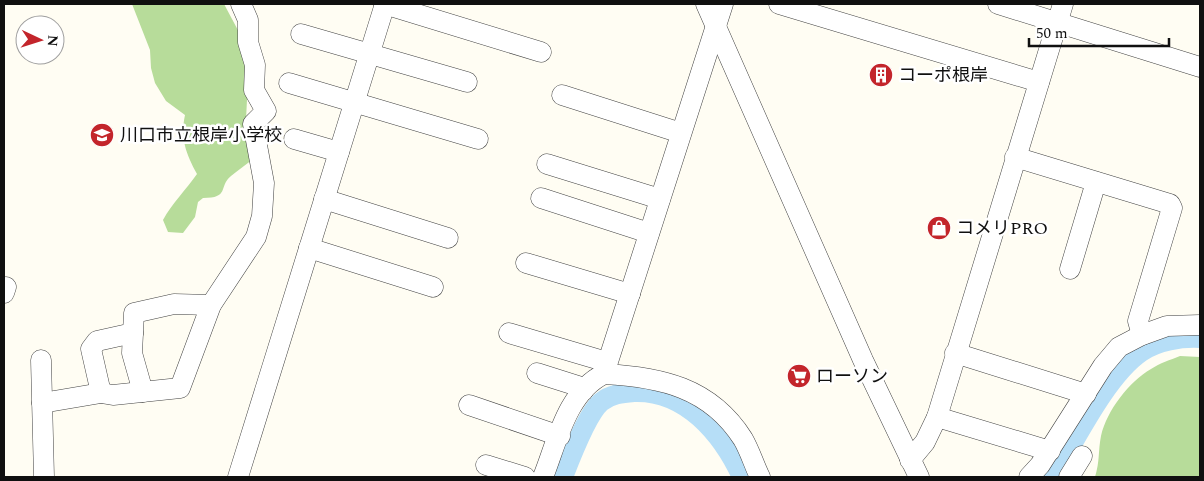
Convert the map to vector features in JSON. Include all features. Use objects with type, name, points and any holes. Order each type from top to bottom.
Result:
[{"type":"street","points":[[42,404],[100,392],[113,395],[180,388],[211,305],[256,237],[262,216],[264,183],[253,124],[266,111],[254,90],[255,65],[248,42],[248,20],[241,4]]},
{"type":"street","points":[[238,477],[384,4],[541,52]]},
{"type":"street","points":[[706,4],[914,469]]},
{"type":"street","points":[[544,477],[568,413],[583,391],[606,368],[723,4]]},
{"type":"street","points":[[779,4],[1039,82]]},
{"type":"street","points":[[998,4],[1060,13],[1200,67]]},
{"type":"street","points":[[914,469],[924,442],[937,417],[1060,13]]},
{"type":"street","points":[[302,34],[467,82]]},
{"type":"street","points":[[289,84],[478,139]]},
{"type":"street","points":[[562,95],[681,133]]},
{"type":"street","points":[[294,139],[338,152]]},
{"type":"street","points":[[1015,157],[1170,204],[1172,208],[1138,321],[1142,335]]},
{"type":"street","points":[[547,164],[660,199]]},
{"type":"street","points":[[1070,269],[1096,182]]},
{"type":"street","points":[[540,198],[649,233]]},
{"type":"street","points":[[324,199],[448,238]]},
{"type":"street","points":[[309,248],[433,287]]},
{"type":"street","points":[[526,263],[630,294]]},
{"type":"street","points":[[143,392],[132,353],[134,313],[174,304],[211,305]]},
{"type":"street","points":[[1028,477],[1050,451],[1103,366],[1119,347],[1142,335],[1167,326],[1200,325]]},
{"type":"street","points":[[100,392],[91,349],[97,341],[133,333]]},
{"type":"street","points":[[509,333],[606,368],[662,380],[698,395],[728,420],[743,440],[760,477]]},
{"type":"street","points":[[955,353],[1086,394]]},
{"type":"street","points":[[41,360],[44,477]]},
{"type":"street","points":[[537,373],[578,386],[583,391]]},
{"type":"street","points":[[469,405],[560,436]]},
{"type":"street","points":[[937,417],[1050,451]]},
{"type":"street","points":[[1069,477],[1082,456]]},
{"type":"street","points":[[486,465],[525,477]]},
{"type":"green space","points":[[132,4],[224,4],[240,34],[248,79],[246,120],[253,159],[227,180],[220,194],[211,198],[203,198],[198,202],[195,217],[183,233],[168,232],[163,220],[197,174],[185,146],[183,131],[185,115],[166,101],[155,83],[151,68],[150,50]]},
{"type":"green space","points":[[1180,356],[1200,357],[1200,477],[1095,477],[1104,426],[1120,398],[1143,375],[1158,365]]},
{"type":"waterway","points":[[1053,477],[1092,410],[1128,363],[1147,348],[1162,342],[1185,338],[1200,338]]},
{"type":"waterway","points":[[563,477],[579,437],[590,416],[601,402],[621,393],[634,392],[653,393],[670,398],[700,418],[724,445],[742,477]]},
{"type":"place","name":"コーポ根岸","points":[[881,75]]},
{"type":"place","name":"川口市立根岸小学校","points":[[102,135]]},
{"type":"place","name":"コメリPRO","points":[[939,228]]},
{"type":"place","name":"ローソン","points":[[799,376]]}]
